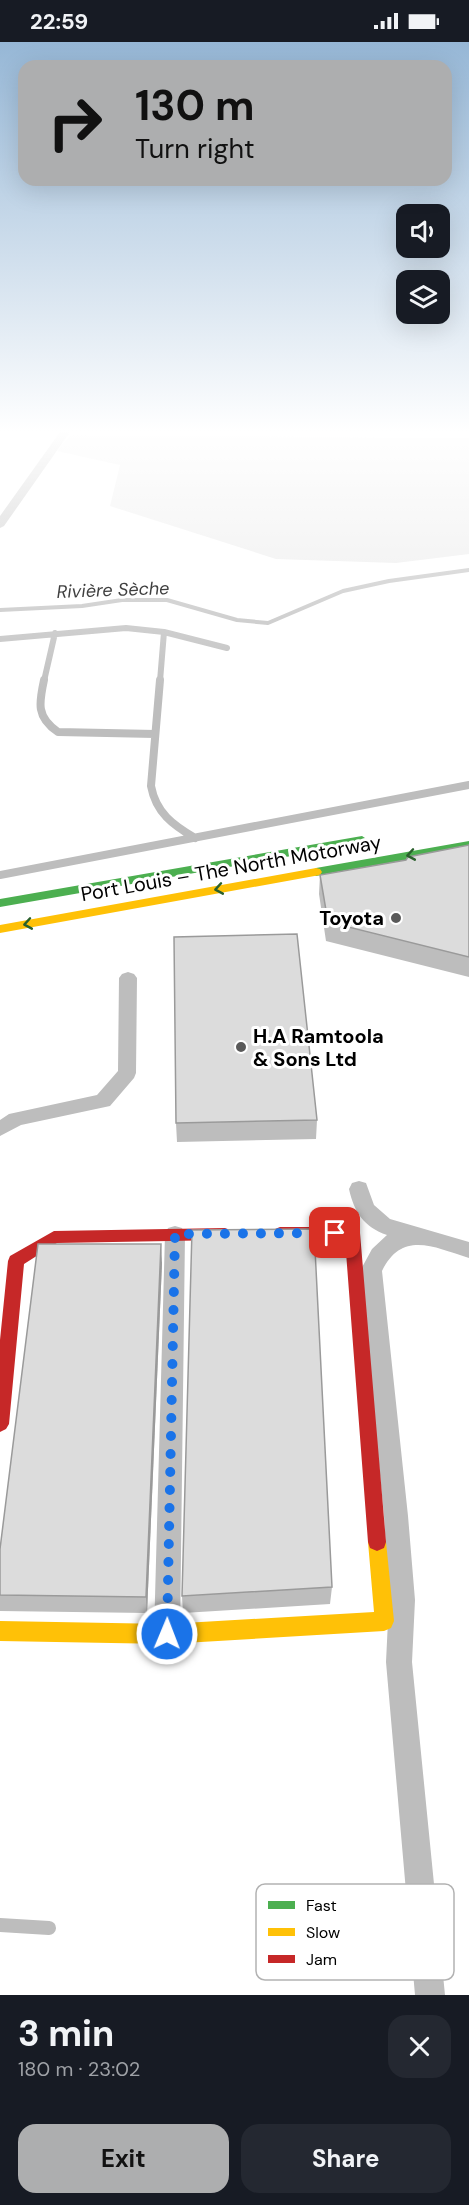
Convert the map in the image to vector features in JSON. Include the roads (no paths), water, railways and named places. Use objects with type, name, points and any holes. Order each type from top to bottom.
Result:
[{"type":"main road","name":"Port Louis – The North Motorway","points":[[0,903],[381,837]]},
{"type":"main road","name":"Port Louis – The North Motorway","points":[[0,929],[469,845]]},
{"type":"main road","points":[[0,1424],[16,1261],[54,1237],[243,1233]]},
{"type":"main road","points":[[0,1631],[167,1634],[384,1621],[352,1233],[266,1233]]},
{"type":"street","points":[[0,1129],[16,1119],[103,1101],[127,1073],[128,978]]},
{"type":"street","points":[[359,1189],[362,1206],[372,1219],[386,1227],[469,1250]]},
{"type":"street","points":[[167,1634],[175,1234]]},
{"type":"street","points":[[414,1236],[396,1238],[385,1246],[376,1258],[371,1271],[396,1516],[402,1600],[399,1662],[420,1884]]},
{"type":"street","points":[[429,1980],[430,1995]]},
{"type":"lane","points":[[0,639],[118,628],[164,632],[227,648]]},
{"type":"lane","points":[[164,632],[151,786],[153,800],[157,809],[168,821],[195,838]]},
{"type":"lane","points":[[55,633],[39,704],[46,724],[57,732],[73,734],[155,734]]},
{"type":"lane","points":[[0,875],[469,785]]},
{"type":"lane","points":[[0,1924],[49,1928]]},
{"type":"waterway","name":"Rivière Sèche","points":[[0,610],[82,606],[122,600],[167,600],[237,620],[268,623],[343,591],[389,581],[469,570]]},
{"type":"place","name":"Toyota","points":[[396,918]]},
{"type":"place","name":"H.A Ramtoola & Sons Ltd","points":[[241,1047]]}]
